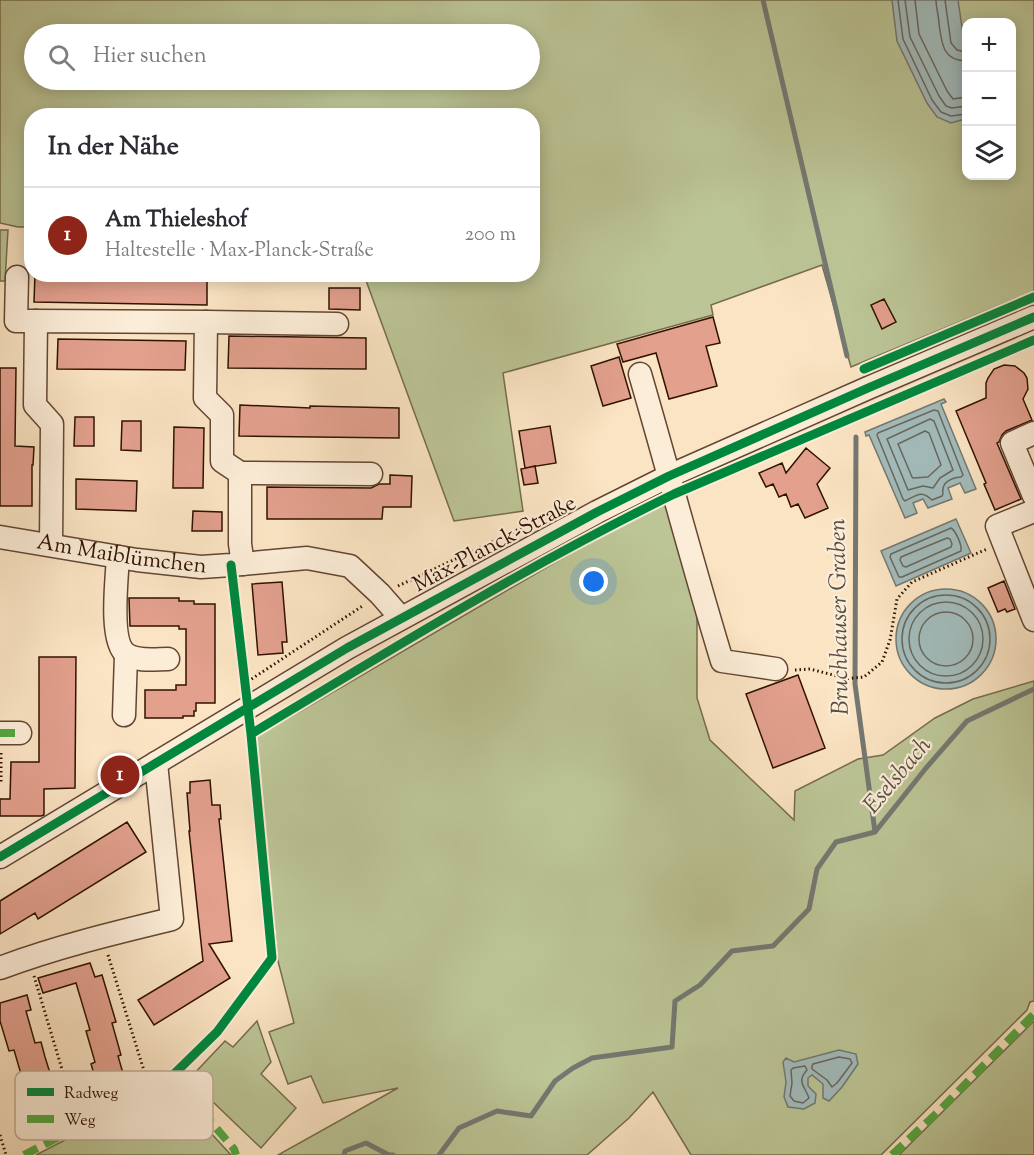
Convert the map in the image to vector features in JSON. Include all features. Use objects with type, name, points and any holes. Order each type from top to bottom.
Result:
[{"type":"street","points":[[17,277],[16,321],[337,324]]},
{"type":"street","name":"Max-Planck-Straße","points":[[0,857],[347,648],[597,512],[669,476],[1034,317]]},
{"type":"street","points":[[36,321],[35,405],[52,424],[51,545]]},
{"type":"street","points":[[206,322],[205,398],[222,415],[222,461],[240,473],[371,474]]},
{"type":"street","points":[[640,374],[722,661],[776,669]]},
{"type":"street","points":[[1034,433],[1012,442],[1034,496]]},
{"type":"street","points":[[240,473],[240,544],[243,564]]},
{"type":"street","points":[[1034,510],[997,526],[1034,620]]},
{"type":"street","name":"Am Maiblümchen","points":[[0,537],[201,567],[307,558],[350,566],[381,594],[401,618]]},
{"type":"street","points":[[101,614],[110,555]]},
{"type":"street","points":[[110,555],[115,625],[121,648],[126,655],[137,659],[168,659]]},
{"type":"street","points":[[124,715],[126,655]]},
{"type":"street","points":[[0,968],[28,957],[172,919],[156,763]]},
{"type":"path","points":[[776,669],[786,671],[810,669],[843,679],[864,677],[882,662],[891,640],[897,599],[912,582],[1003,542]]},
{"type":"path","points":[[243,672],[248,708]]},
{"type":"path","points":[[1,784],[7,733]]},
{"type":"path","points":[[102,936],[144,1071]]},
{"type":"path","points":[[28,957],[62,1071]]},
{"type":"path","points":[[0,1135],[6,1155]]},
{"type":"green space","points":[[0,0],[1034,0],[1034,291],[851,367],[822,265],[711,305],[713,315],[503,373],[523,511],[454,521],[367,282],[540,282],[540,108],[24,108],[24,227],[0,223]]},
{"type":"green space","points":[[0,230],[8,230],[5,281],[0,281]]},
{"type":"green space","points":[[666,504],[697,616],[697,698],[710,740],[794,820],[795,791],[858,759],[883,755],[935,718],[973,699],[1034,681],[1034,1001],[1030,1002],[1027,1010],[881,1155],[691,1155],[653,1092],[629,1118],[587,1155],[278,1155],[398,1088],[323,1103],[311,1076],[288,1084],[269,1032],[294,1023],[278,961],[256,737],[590,542]]},
{"type":"green space","points":[[257,1021],[271,1062],[261,1074],[296,1108],[261,1148],[213,1102],[213,1071],[197,1071],[225,1041],[233,1047]]},
{"type":"green space","points":[[1034,1021],[1034,1155],[899,1155]]},
{"type":"green space","points":[[213,1135],[231,1155],[36,1155],[65,1140],[213,1140]]},
{"type":"water","points":[[892,0],[958,0],[962,27],[962,120],[951,123],[937,117],[927,103],[897,41]]},
{"type":"water","points":[[944,399],[946,402],[941,404],[976,489],[965,493],[960,483],[948,488],[952,499],[928,508],[923,499],[913,503],[917,513],[905,518],[869,435],[866,436],[865,432]]},
{"type":"water","points":[[956,519],[971,553],[896,586],[881,551]]},
{"type":"water","points":[[946,589],[974,597],[988,611],[996,639],[988,667],[974,681],[946,689],[918,681],[904,667],[896,639],[904,611],[918,597]]},
{"type":"water","points":[[839,1050],[856,1054],[858,1064],[842,1087],[829,1101],[823,1098],[823,1084],[812,1075],[808,1078],[808,1086],[816,1094],[815,1103],[804,1109],[788,1107],[784,1097],[786,1082],[783,1062],[786,1058],[794,1062]]},
{"type":"building","points":[[35,282],[207,282],[207,305],[34,302]]},
{"type":"building","points":[[329,288],[360,288],[360,310],[329,309]]},
{"type":"building","points":[[884,299],[896,322],[882,329],[871,305]]},
{"type":"building","points":[[713,317],[720,343],[706,346],[717,386],[669,399],[656,353],[623,362],[617,344]]},
{"type":"building","points":[[229,336],[366,338],[366,369],[228,368]]},
{"type":"building","points":[[58,339],[186,341],[185,370],[57,369]]},
{"type":"building","points":[[619,357],[631,398],[603,406],[591,366]]},
{"type":"building","points":[[1004,365],[1015,366],[1027,378],[1028,389],[1023,399],[1032,420],[1006,431],[997,443],[1021,499],[995,510],[956,411],[986,398],[988,378],[994,369]]},
{"type":"building","points":[[0,368],[16,368],[15,446],[34,447],[32,506],[0,506]]},
{"type":"building","points":[[240,405],[399,408],[399,438],[239,436]]},
{"type":"building","points":[[75,417],[94,417],[94,446],[74,446]]},
{"type":"building","points":[[122,421],[141,421],[141,451],[121,450]]},
{"type":"building","points":[[550,426],[556,463],[525,468],[519,431]]},
{"type":"building","points":[[174,427],[204,428],[203,488],[173,488]]},
{"type":"building","points":[[806,448],[830,468],[817,484],[828,508],[805,518],[798,504],[791,507],[786,494],[779,497],[773,484],[766,487],[759,473],[782,463],[786,473]]},
{"type":"building","points":[[535,466],[538,483],[524,485],[521,469]]},
{"type":"building","points":[[390,475],[412,476],[411,507],[383,507],[382,519],[267,519],[267,487],[371,488],[379,484],[390,484]]},
{"type":"building","points":[[76,479],[137,481],[136,511],[76,509]]},
{"type":"building","points":[[193,511],[222,512],[222,531],[192,531]]},
{"type":"building","points":[[1004,581],[1015,609],[998,612],[988,588]]},
{"type":"building","points":[[282,582],[287,642],[282,642],[283,653],[258,655],[252,584]]},
{"type":"building","points":[[129,598],[179,598],[179,601],[194,601],[194,604],[215,604],[215,703],[196,703],[194,716],[145,718],[145,690],[176,690],[176,685],[186,685],[186,629],[179,629],[179,626],[130,626]]},
{"type":"building","points":[[39,657],[76,657],[75,788],[44,789],[44,815],[0,816],[0,799],[10,799],[11,762],[39,762]]},
{"type":"building","points":[[798,675],[825,748],[773,768],[746,694]]},
{"type":"building","points":[[210,780],[212,805],[220,805],[221,819],[219,819],[232,941],[209,944],[230,978],[154,1025],[138,1000],[203,961],[187,793],[190,793],[190,782]]},
{"type":"building","points":[[127,822],[146,852],[38,919],[35,913],[0,934],[0,901]]},
{"type":"building","points":[[90,963],[95,977],[102,975],[116,1022],[112,1023],[121,1055],[118,1056],[122,1071],[93,1071],[91,1064],[95,1062],[86,1031],[90,1030],[76,983],[43,993],[38,978]]},
{"type":"building","points":[[27,995],[31,1010],[26,1011],[35,1043],[41,1042],[50,1071],[20,1071],[14,1050],[9,1051],[0,1021],[0,1003]]},
{"type":"waterway","name":"Bruchhauser Graben","points":[[763,0],[847,356]]},
{"type":"waterway","name":"Bruchhauser Graben","points":[[856,437],[855,684],[875,832]]},
{"type":"waterway","name":"Eselsbach","points":[[439,1155],[459,1128],[497,1111],[531,1116],[555,1081],[592,1058],[672,1047],[675,1001],[700,985],[732,951],[773,946],[809,909],[817,869],[836,842],[875,832],[967,721],[1034,689]]},
{"type":"waterway","name":"Eselsbach","points":[[344,1155],[345,1151],[366,1143],[393,1155]]},
{"type":"marked path","points":[[0,733],[20,733]]},
{"type":"marked path","points":[[892,1155],[939,1111],[1034,1014]]},
{"type":"marked path","points":[[213,1124],[234,1149],[236,1155]]},
{"type":"marked path","points":[[24,1155],[53,1140]]},
{"type":"cycle path","points":[[864,369],[1034,297]]},
{"type":"cycle path","points":[[0,857],[347,648],[597,512],[669,476],[1034,317]]},
{"type":"cycle path","points":[[251,734],[460,609],[620,521],[674,494],[1034,340]]},
{"type":"cycle path","points":[[177,1071],[217,1032],[272,958],[251,734],[231,565]]},
{"type":"place","name":"Am Thieleshof","points":[[120,775]]}]
